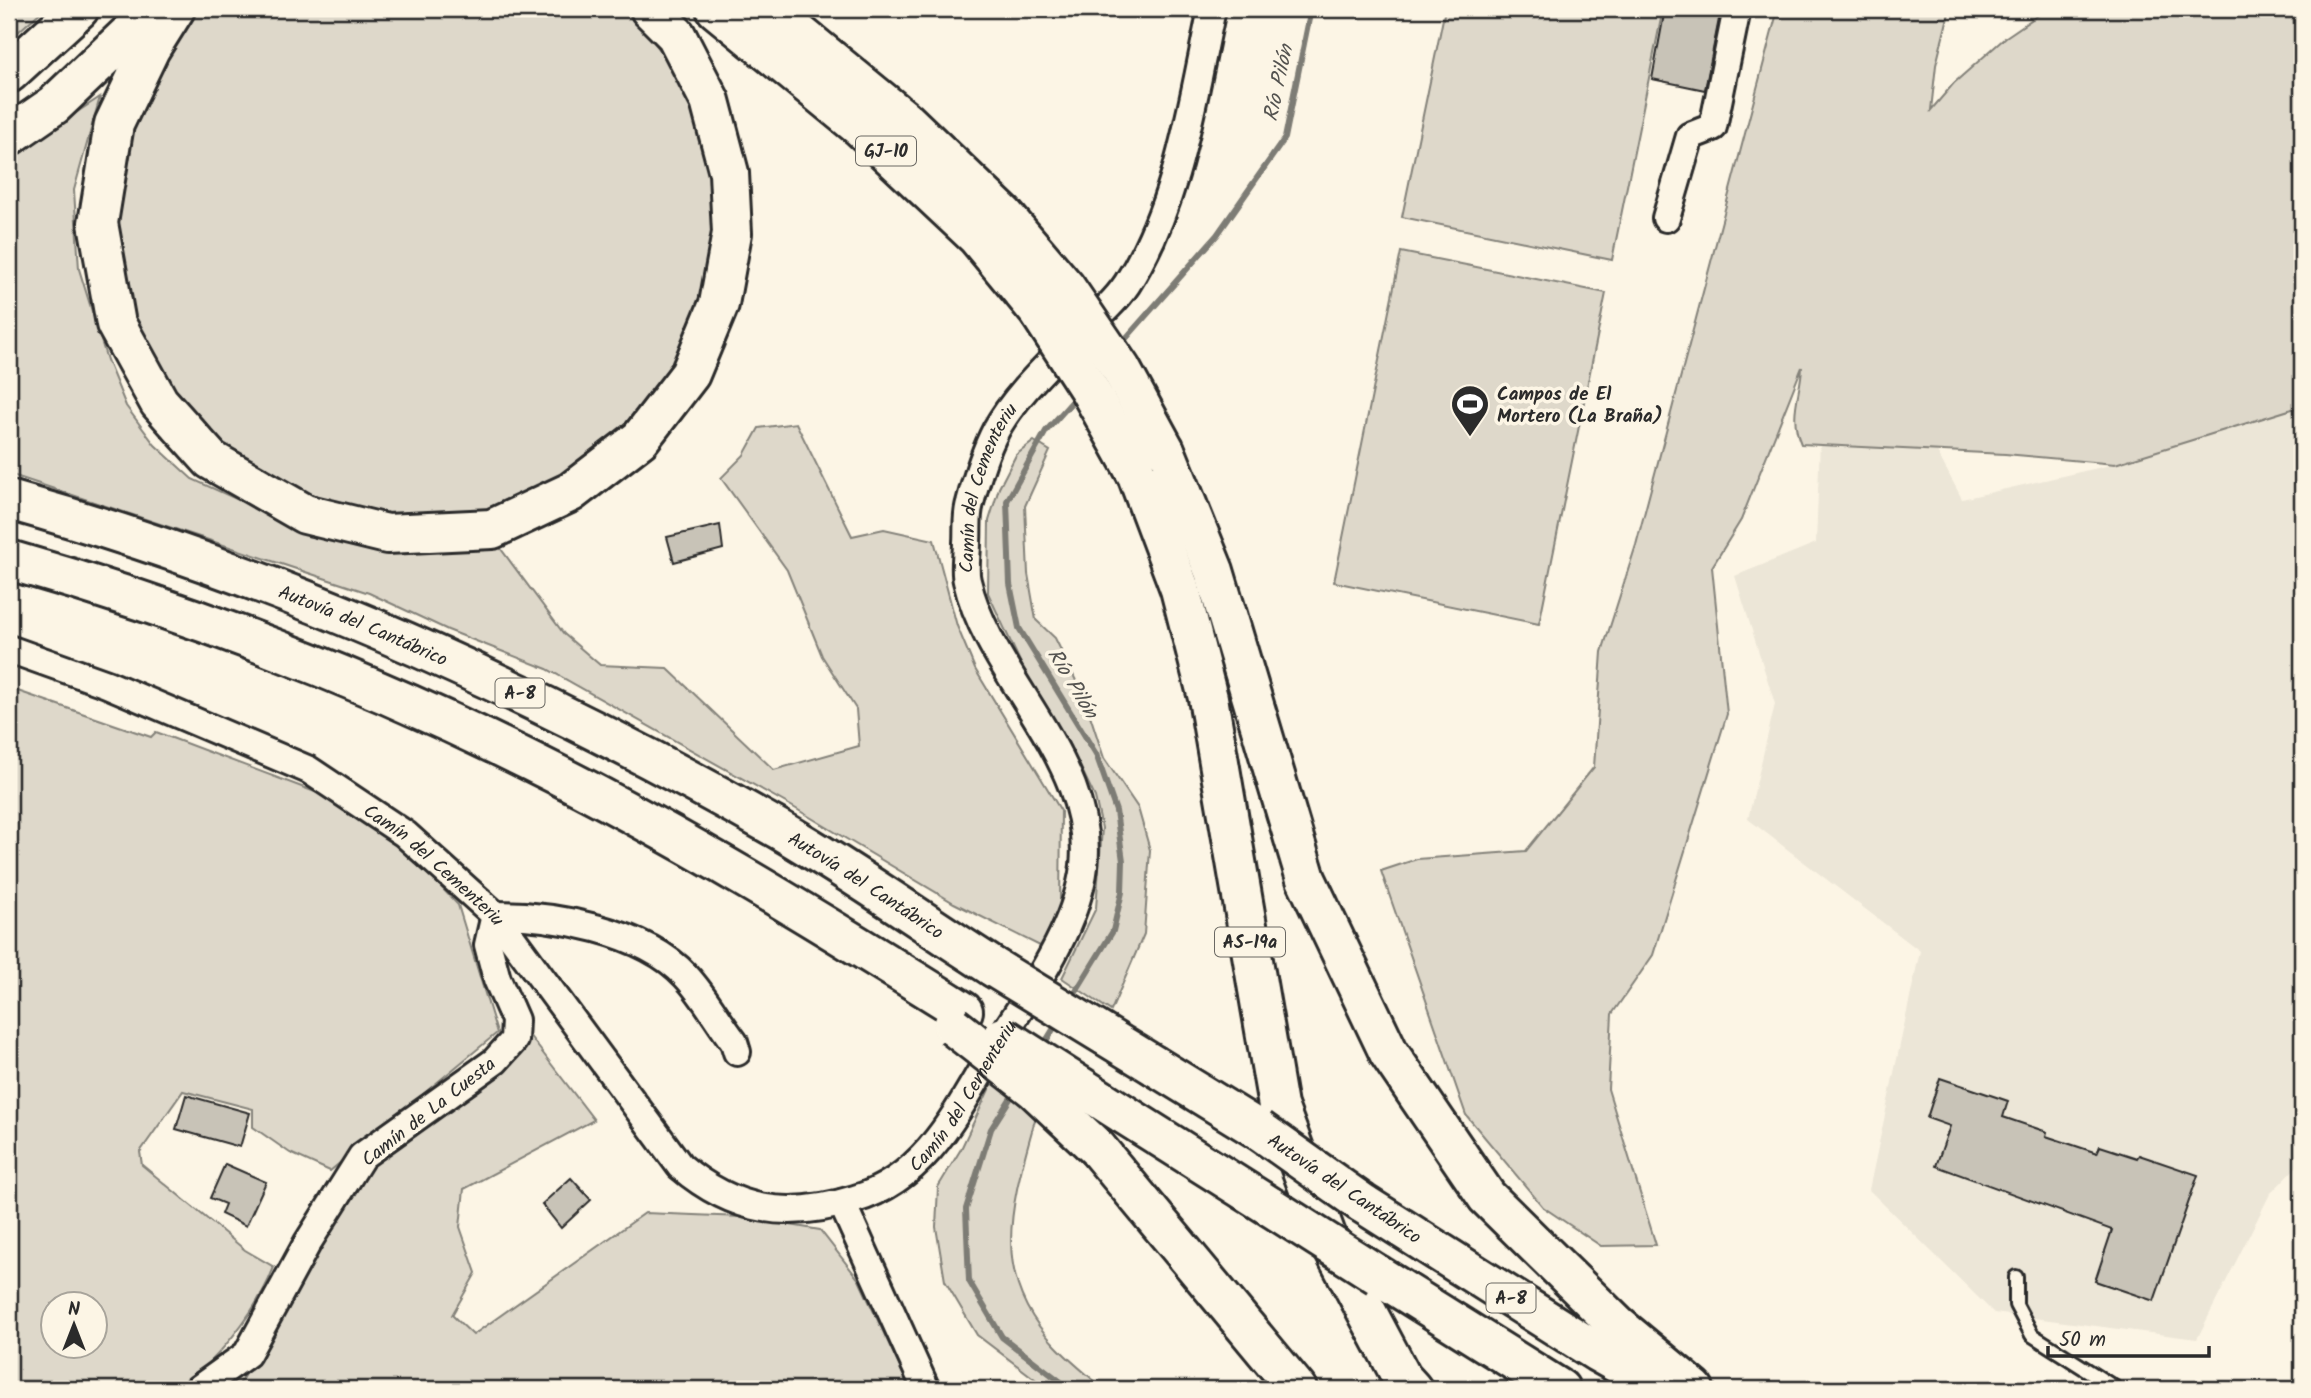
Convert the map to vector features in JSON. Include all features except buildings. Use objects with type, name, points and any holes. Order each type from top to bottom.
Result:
[{"type":"highway","points":[[9,73],[79,9]]},
{"type":"highway","points":[[9,136],[54,105],[155,9]]},
{"type":"highway","points":[[175,9],[150,49],[114,124],[98,223],[116,324],[159,402],[211,460],[305,514],[387,534],[492,529],[571,492],[640,439],[690,374],[719,304],[732,233],[729,173],[710,101],[676,35],[649,9]]},
{"type":"highway","name":"GJ-10","points":[[716,9],[860,127],[977,237],[1053,300]]},
{"type":"highway","name":"GJ-10","points":[[769,9],[906,121],[1004,215],[1053,300]]},
{"type":"highway","points":[[1053,300],[1121,369],[1165,450],[1214,571],[1306,879],[1389,1053],[1487,1197],[1617,1325],[1694,1389]]},
{"type":"highway","name":"AS-19a","points":[[1053,300],[1089,389],[1137,475],[1180,589],[1208,698],[1278,1106],[1326,1235],[1402,1378],[1412,1389]]},
{"type":"highway","name":"Autovía del Cantábrico","points":[[9,500],[199,559],[382,631],[499,682],[781,831],[993,967],[1259,1130],[1362,1203],[1597,1352],[1663,1389]]},
{"type":"highway","name":"A-8","points":[[9,561],[118,591],[311,661],[530,761],[761,886],[958,1019],[1122,1113],[1560,1389]]},
{"type":"highway","points":[[958,1019],[1097,1148],[1297,1389]]},
{"type":"street","name":"Camín del Cementeriu","points":[[9,649],[107,684],[309,770],[405,834],[495,915],[680,1166],[698,1182],[730,1198],[774,1211],[815,1211],[877,1193],[905,1176],[939,1139],[1059,942],[1081,883],[1085,841],[1079,800],[1037,718],[990,637],[967,580],[968,507],[997,429],[1041,372],[1125,286],[1167,206],[1212,9]]},
{"type":"street","points":[[1666,218],[1690,136],[1713,127],[1737,9]]},
{"type":"street","points":[[495,915],[534,915],[587,927],[631,940],[651,951],[685,974],[734,1042],[737,1052]]},
{"type":"street","name":"Camín de La Cuesta","points":[[198,1389],[247,1354],[308,1242],[362,1156],[495,1061],[514,1040],[515,1020],[497,979],[488,945],[495,915]]},
{"type":"street","points":[[842,1203],[926,1389]]},
{"type":"lane","points":[[2016,1276],[2017,1305],[2032,1335],[2117,1389]]},
{"type":"shaded area","points":[[9,9],[44,9],[9,40]]},
{"type":"shaded area","points":[[191,9],[628,9],[684,81],[712,178],[712,260],[689,346],[646,416],[582,469],[505,506],[438,517],[364,514],[296,493],[227,453],[172,397],[132,318],[113,232],[128,127]]},
{"type":"shaded area","points":[[1445,9],[1663,9],[1612,260],[1402,217]]},
{"type":"shaded area","points":[[1778,9],[1950,9],[1936,65],[1931,110],[1954,83],[2006,37],[2047,9],[2302,9],[2302,406],[2115,464],[2005,454],[1801,444],[1795,414],[1802,367],[1741,520],[1712,567],[1727,714],[1653,955],[1612,1014],[1608,1089],[1656,1245],[1601,1246],[1543,1207],[1466,1115],[1381,871],[1417,859],[1526,851],[1594,767],[1602,652],[1636,545]]},
{"type":"shaded area","points":[[100,97],[74,190],[79,269],[107,360],[126,406],[155,445],[192,479],[278,518],[498,545],[564,634],[600,665],[667,668],[774,770],[859,746],[856,709],[822,656],[787,570],[721,478],[744,455],[759,428],[796,423],[852,536],[884,529],[934,540],[957,626],[975,669],[1061,811],[1060,906],[1044,948],[954,903],[793,807],[547,669],[448,630],[369,593],[9,474],[9,157]]},
{"type":"shaded area","name":"Campos de El Mortero (La Braña)","points":[[1401,252],[1606,293],[1539,624],[1334,582]]},
{"type":"shaded area","points":[[2302,406],[2302,1161],[2270,1194],[2197,1339],[1994,1313],[1869,1190],[1920,951],[1748,819],[1775,704],[1735,576],[1816,543],[1820,442],[1936,450],[1962,499],[2115,464]]},
{"type":"shaded area","points":[[1034,441],[1050,451],[1025,506],[1028,574],[1036,620],[1055,638],[1084,697],[1104,758],[1138,808],[1150,850],[1144,934],[1111,1011],[1062,978],[1096,908],[1102,828],[1095,797],[1080,766],[1029,681],[988,593],[989,521],[999,488],[1016,455]]},
{"type":"shaded area","points":[[9,688],[151,737],[156,732],[323,795],[408,852],[458,905],[497,1033],[330,1171],[290,1153],[253,1127],[253,1109],[183,1091],[140,1152],[142,1165],[245,1250],[274,1267],[257,1301],[233,1336],[205,1367],[175,1389],[9,1389]]},
{"type":"shaded area","points":[[529,1035],[594,1120],[464,1189],[460,1227],[476,1273],[452,1315],[473,1335],[645,1213],[742,1217],[820,1230],[859,1280],[910,1389],[233,1389],[239,1385],[329,1216],[378,1160],[491,1075]]},
{"type":"shaded area","points":[[993,1081],[1036,1116],[1020,1177],[1011,1236],[1013,1264],[1020,1292],[1034,1319],[1056,1346],[1104,1389],[1048,1389],[977,1335],[945,1281],[936,1227],[938,1187],[961,1149]]},
{"type":"waterway","name":"Río Pilón","points":[[1121,344],[1217,235],[1285,138],[1311,9]]},
{"type":"waterway","name":"Río Pilón","points":[[1070,1001],[1113,931],[1122,892],[1123,861],[1116,811],[1096,754],[1019,628],[1010,584],[1007,501],[1046,431],[1078,395]]},
{"type":"waterway","name":"Río Pilón","points":[[1043,1046],[1057,1023]]},
{"type":"waterway","name":"Río Pilón","points":[[1015,1091],[991,1129],[966,1209],[969,1281],[1002,1337],[1070,1389]]},
{"type":"place","name":"Campos de El Mortero (La Braña)","points":[[1470,438]]}]
